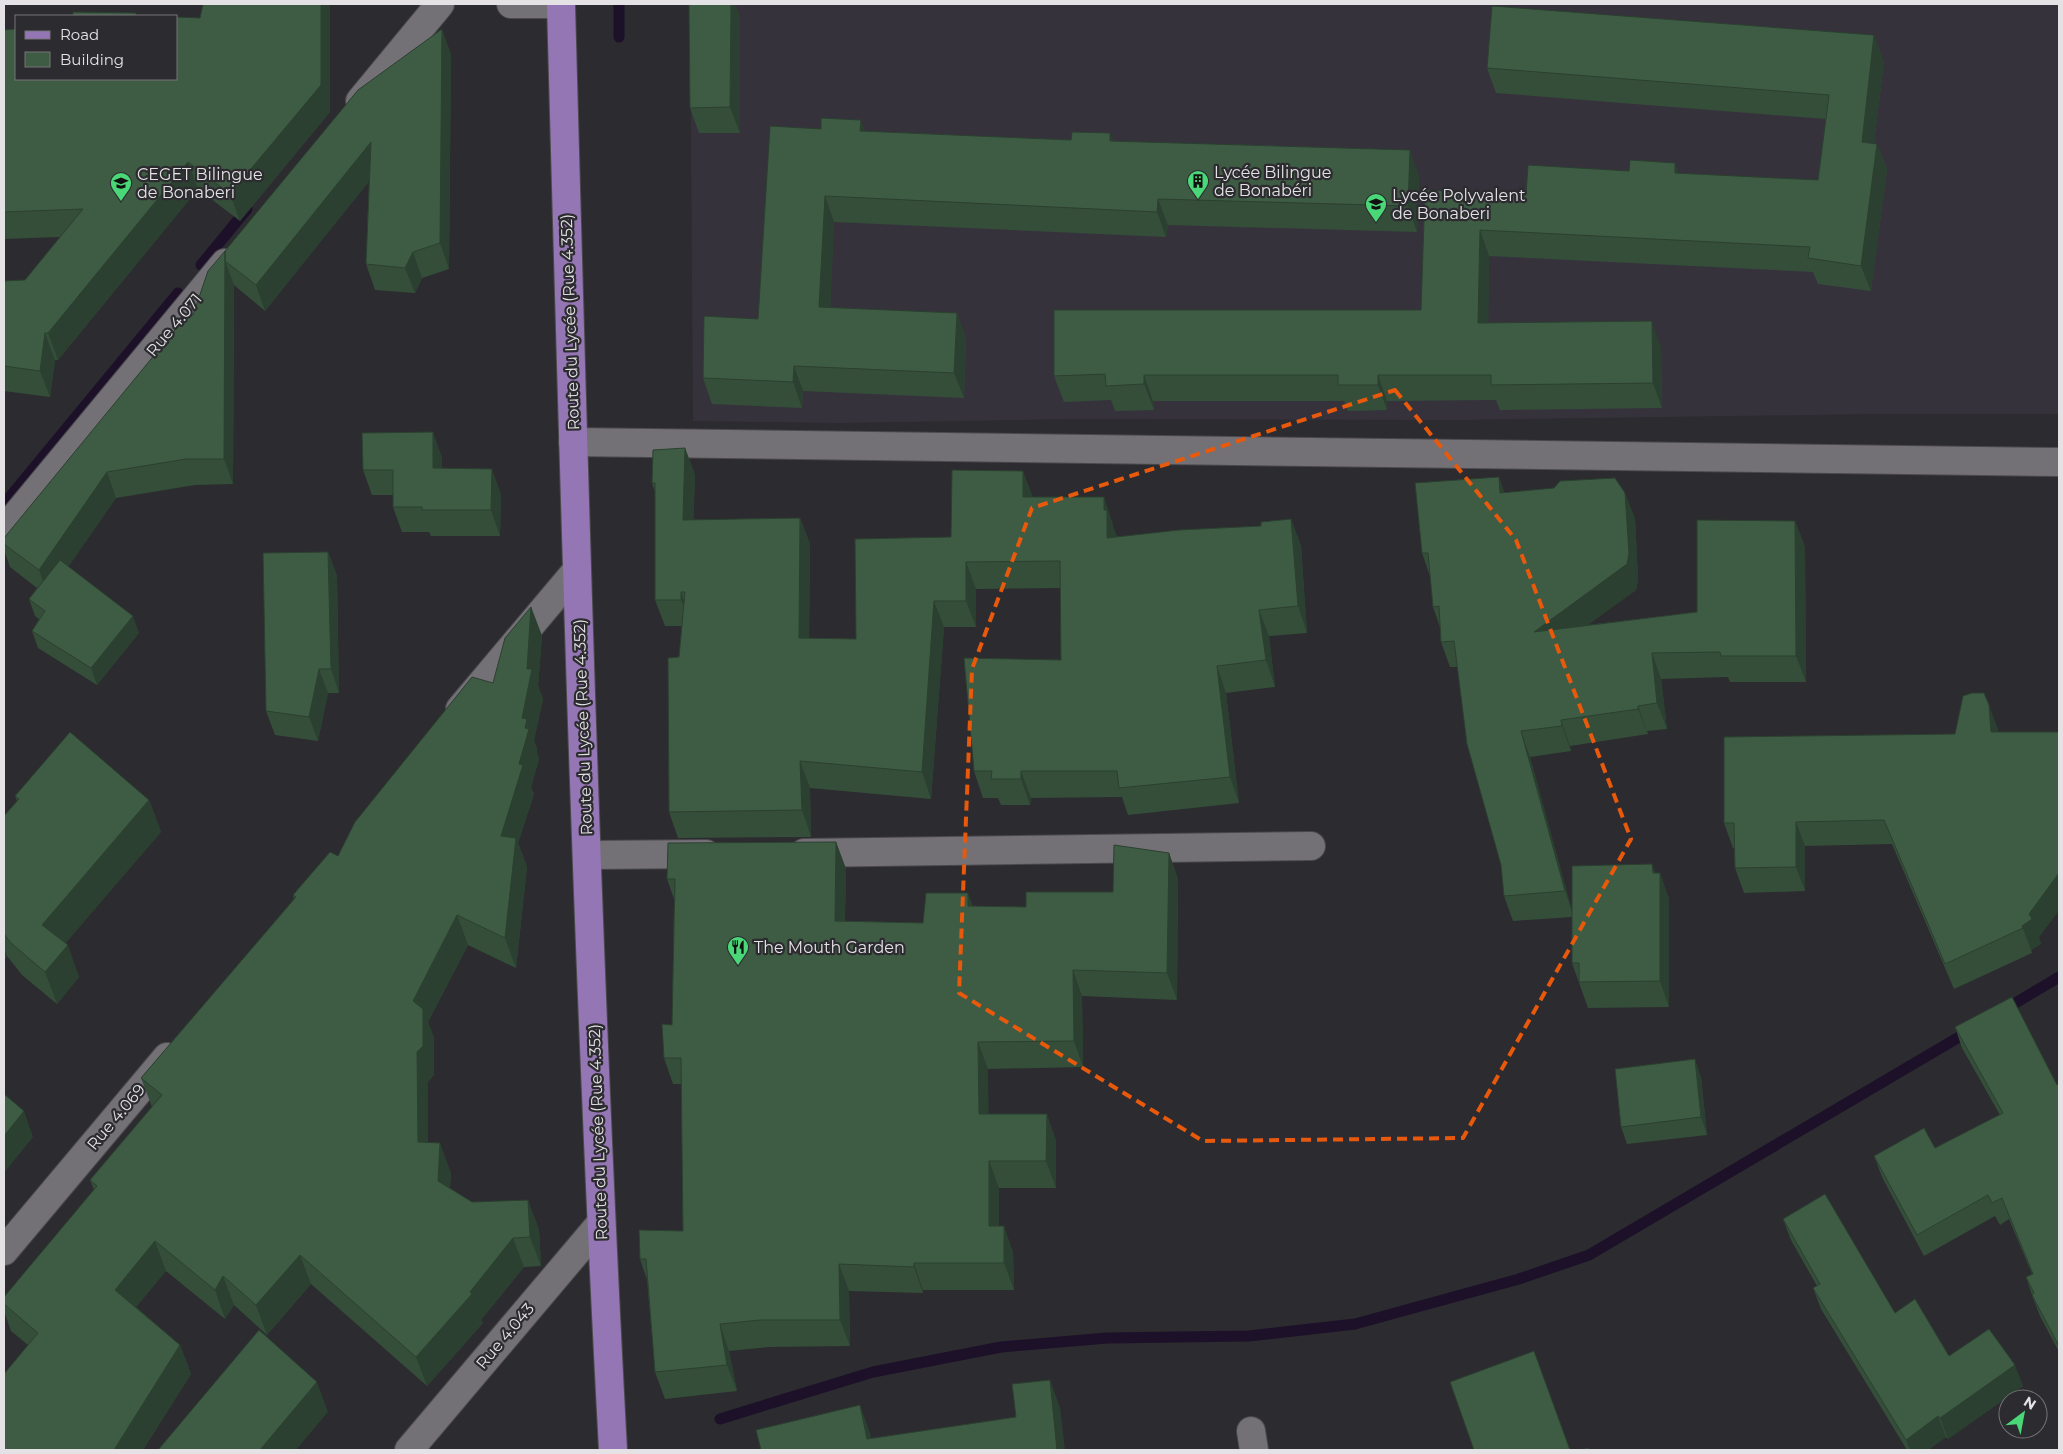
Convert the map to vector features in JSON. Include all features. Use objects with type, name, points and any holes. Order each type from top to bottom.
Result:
[{"type":"main road","name":"Route du Lycée (Rue 4.352)","points":[[561,4],[577,570],[601,1222],[613,1450]]},
{"type":"street","points":[[345,118],[440,4]]},
{"type":"street","points":[[511,4],[561,4]]},
{"type":"street","name":"Rue 4.071","points":[[4,530],[244,240]]},
{"type":"street","points":[[573,442],[2059,462]]},
{"type":"street","points":[[443,729],[577,570]]},
{"type":"street","points":[[783,853],[1311,846]]},
{"type":"street","points":[[588,855],[734,853]]},
{"type":"street","name":"Rue 4.069","points":[[4,1251],[182,1039]]},
{"type":"street","name":"Rue 4.043","points":[[409,1450],[601,1222]]},
{"type":"highlighted area","points":[[1395,390],[1516,540],[1631,839],[1463,1138],[1203,1141],[959,993],[972,669],[1032,508]]},
{"type":"shaded area","name":"Lycée Polyvalent de Bonaberi","points":[[690,4],[2059,4],[2059,414],[1875,414],[1459,420],[1075,419],[840,423],[693,421]]},
{"type":"building","name":"CEGET Bilingue de Bonaberi","points":[[203,4],[321,4],[321,85],[230,194],[188,162],[48,333],[45,333],[40,371],[4,366],[4,281],[25,280],[83,209],[4,212],[4,30],[15,29],[15,80],[178,80],[178,17],[200,18]]},
{"type":"building","points":[[689,4],[731,4],[730,107],[690,108]]},
{"type":"building","points":[[1492,6],[1874,35],[1862,142],[1877,144],[1861,266],[1808,258],[1810,247],[1480,230],[1478,323],[1652,321],[1653,383],[1491,385],[1491,375],[1378,375],[1378,385],[1338,385],[1338,375],[1144,375],[1144,384],[1106,386],[1105,374],[1054,376],[1054,310],[1421,310],[1425,190],[1526,195],[1528,165],[1629,171],[1630,160],[1675,163],[1675,173],[1818,180],[1829,95],[1487,68]]},
{"type":"building","points":[[73,12],[136,13],[136,15],[73,15]]},
{"type":"building","points":[[442,29],[440,243],[413,252],[405,268],[366,264],[371,142],[256,285],[225,261],[225,251],[358,90]]},
{"type":"building","points":[[821,118],[861,120],[860,131],[1071,140],[1072,132],[1110,133],[1110,141],[1410,150],[1408,206],[1158,199],[1157,212],[825,196],[819,307],[957,313],[954,373],[794,366],[793,382],[703,378],[704,316],[758,319],[770,126],[821,129]]},
{"type":"building","points":[[225,251],[224,459],[186,459],[107,472],[39,570],[4,544],[4,538],[179,325],[182,315],[193,315],[208,271]]},
{"type":"building","points":[[433,432],[433,468],[492,469],[491,510],[422,510],[422,507],[393,507],[393,470],[363,470],[362,433]]},
{"type":"building","points":[[685,448],[683,520],[800,518],[799,638],[856,639],[855,539],[951,537],[952,470],[1023,471],[1023,497],[1104,497],[1104,510],[1107,510],[1107,538],[1179,530],[1261,526],[1261,522],[1291,519],[1298,606],[1259,610],[1266,660],[1217,666],[1230,777],[1119,788],[1117,771],[1021,771],[1021,779],[991,779],[992,771],[974,771],[964,658],[1061,660],[1060,561],[966,562],[966,601],[934,601],[922,772],[800,761],[802,810],[669,812],[668,658],[679,657],[685,592],[681,592],[681,600],[655,600],[655,483],[652,483],[653,450]]},
{"type":"building","points":[[1499,477],[1500,493],[1554,488],[1560,481],[1615,478],[1625,493],[1629,553],[1627,564],[1534,632],[1697,612],[1697,520],[1795,521],[1796,656],[1721,656],[1720,652],[1652,653],[1657,703],[1638,706],[1638,709],[1561,720],[1562,726],[1521,731],[1565,891],[1504,896],[1501,865],[1467,744],[1454,641],[1441,642],[1439,606],[1433,607],[1428,553],[1422,553],[1415,483]]},
{"type":"building","points":[[328,552],[331,669],[319,669],[309,717],[266,711],[263,553]]},
{"type":"building","points":[[60,560],[133,616],[91,668],[32,631],[45,611],[29,599]]},
{"type":"building","points":[[531,607],[527,669],[532,669],[522,718],[527,719],[525,728],[529,729],[519,764],[523,765],[501,836],[516,838],[505,938],[457,915],[413,1001],[423,1009],[423,1046],[417,1052],[418,1142],[440,1143],[438,1181],[472,1202],[528,1200],[530,1237],[513,1238],[470,1292],[472,1294],[416,1357],[300,1255],[256,1305],[223,1276],[215,1290],[155,1241],[115,1290],[180,1345],[114,1450],[4,1450],[4,1374],[38,1333],[4,1304],[4,1297],[97,1186],[90,1180],[162,1095],[141,1078],[296,897],[293,895],[330,852],[338,856],[355,822],[472,677],[493,683],[505,638]]},
{"type":"building","points":[[1972,693],[1984,693],[1989,705],[1991,732],[2059,732],[2059,873],[2029,914],[2032,919],[2022,926],[2023,928],[1945,964],[1884,820],[1796,822],[1796,867],[1735,868],[1734,823],[1724,823],[1724,737],[1955,734],[1963,696]]},
{"type":"building","points":[[70,732],[149,800],[42,925],[68,945],[45,972],[11,943],[4,934],[4,816],[19,799],[15,796]]},
{"type":"building","points":[[836,842],[835,921],[923,923],[926,893],[968,893],[968,906],[1026,907],[1026,892],[1113,892],[1114,845],[1169,853],[1167,973],[1073,970],[1074,1041],[978,1042],[979,1114],[1047,1114],[1046,1161],[989,1161],[989,1226],[1004,1226],[1004,1263],[914,1263],[914,1267],[839,1264],[840,1320],[760,1320],[720,1324],[727,1365],[655,1372],[646,1259],[640,1259],[639,1230],[683,1231],[681,1058],[664,1058],[662,1024],[672,1025],[675,879],[667,879],[668,843]]},
{"type":"building","points":[[1652,864],[1653,873],[1660,873],[1660,981],[1579,982],[1579,963],[1572,963],[1572,866]]},
{"type":"building","points":[[2012,997],[2057,1085],[2059,1084],[2059,1346],[2032,1295],[2034,1293],[2026,1277],[2033,1274],[2002,1198],[1992,1203],[1988,1195],[1917,1235],[1874,1156],[1924,1128],[1935,1148],[2003,1113],[1955,1027]]},
{"type":"building","points":[[1695,1059],[1701,1117],[1621,1127],[1615,1069]]},
{"type":"building","points":[[4,1094],[24,1111],[4,1136]]},
{"type":"building","points":[[1825,1194],[1895,1313],[1915,1299],[1949,1356],[1989,1329],[2015,1365],[1940,1418],[1938,1416],[1906,1440],[1813,1288],[1820,1284],[1783,1219]]},
{"type":"building","points":[[259,1330],[317,1382],[260,1450],[158,1450]]},
{"type":"building","points":[[1534,1351],[1570,1450],[1474,1450],[1450,1382]]},
{"type":"building","points":[[1050,1380],[1057,1450],[761,1450],[756,1430],[860,1405],[867,1439],[1016,1417],[1012,1384]]},
{"type":"waterway","points":[[619,4],[619,37]]},
{"type":"waterway","points":[[201,265],[247,209]]},
{"type":"waterway","points":[[4,504],[178,293]]},
{"type":"waterway","points":[[2002,1011],[2059,977]]},
{"type":"waterway","points":[[720,1419],[873,1372],[1001,1347],[1107,1338],[1249,1336],[1355,1324],[1519,1279],[1589,1255],[1971,1030]]},
{"type":"place","name":"Lycée Bilingue de Bonabéri","points":[[1198,200]]},
{"type":"place","name":"CEGET Bilingue de Bonaberi","points":[[121,202]]},
{"type":"place","name":"Lycée Polyvalent de Bonaberi","points":[[1376,223]]},
{"type":"place","name":"The Mouth Garden","points":[[738,966]]}]
